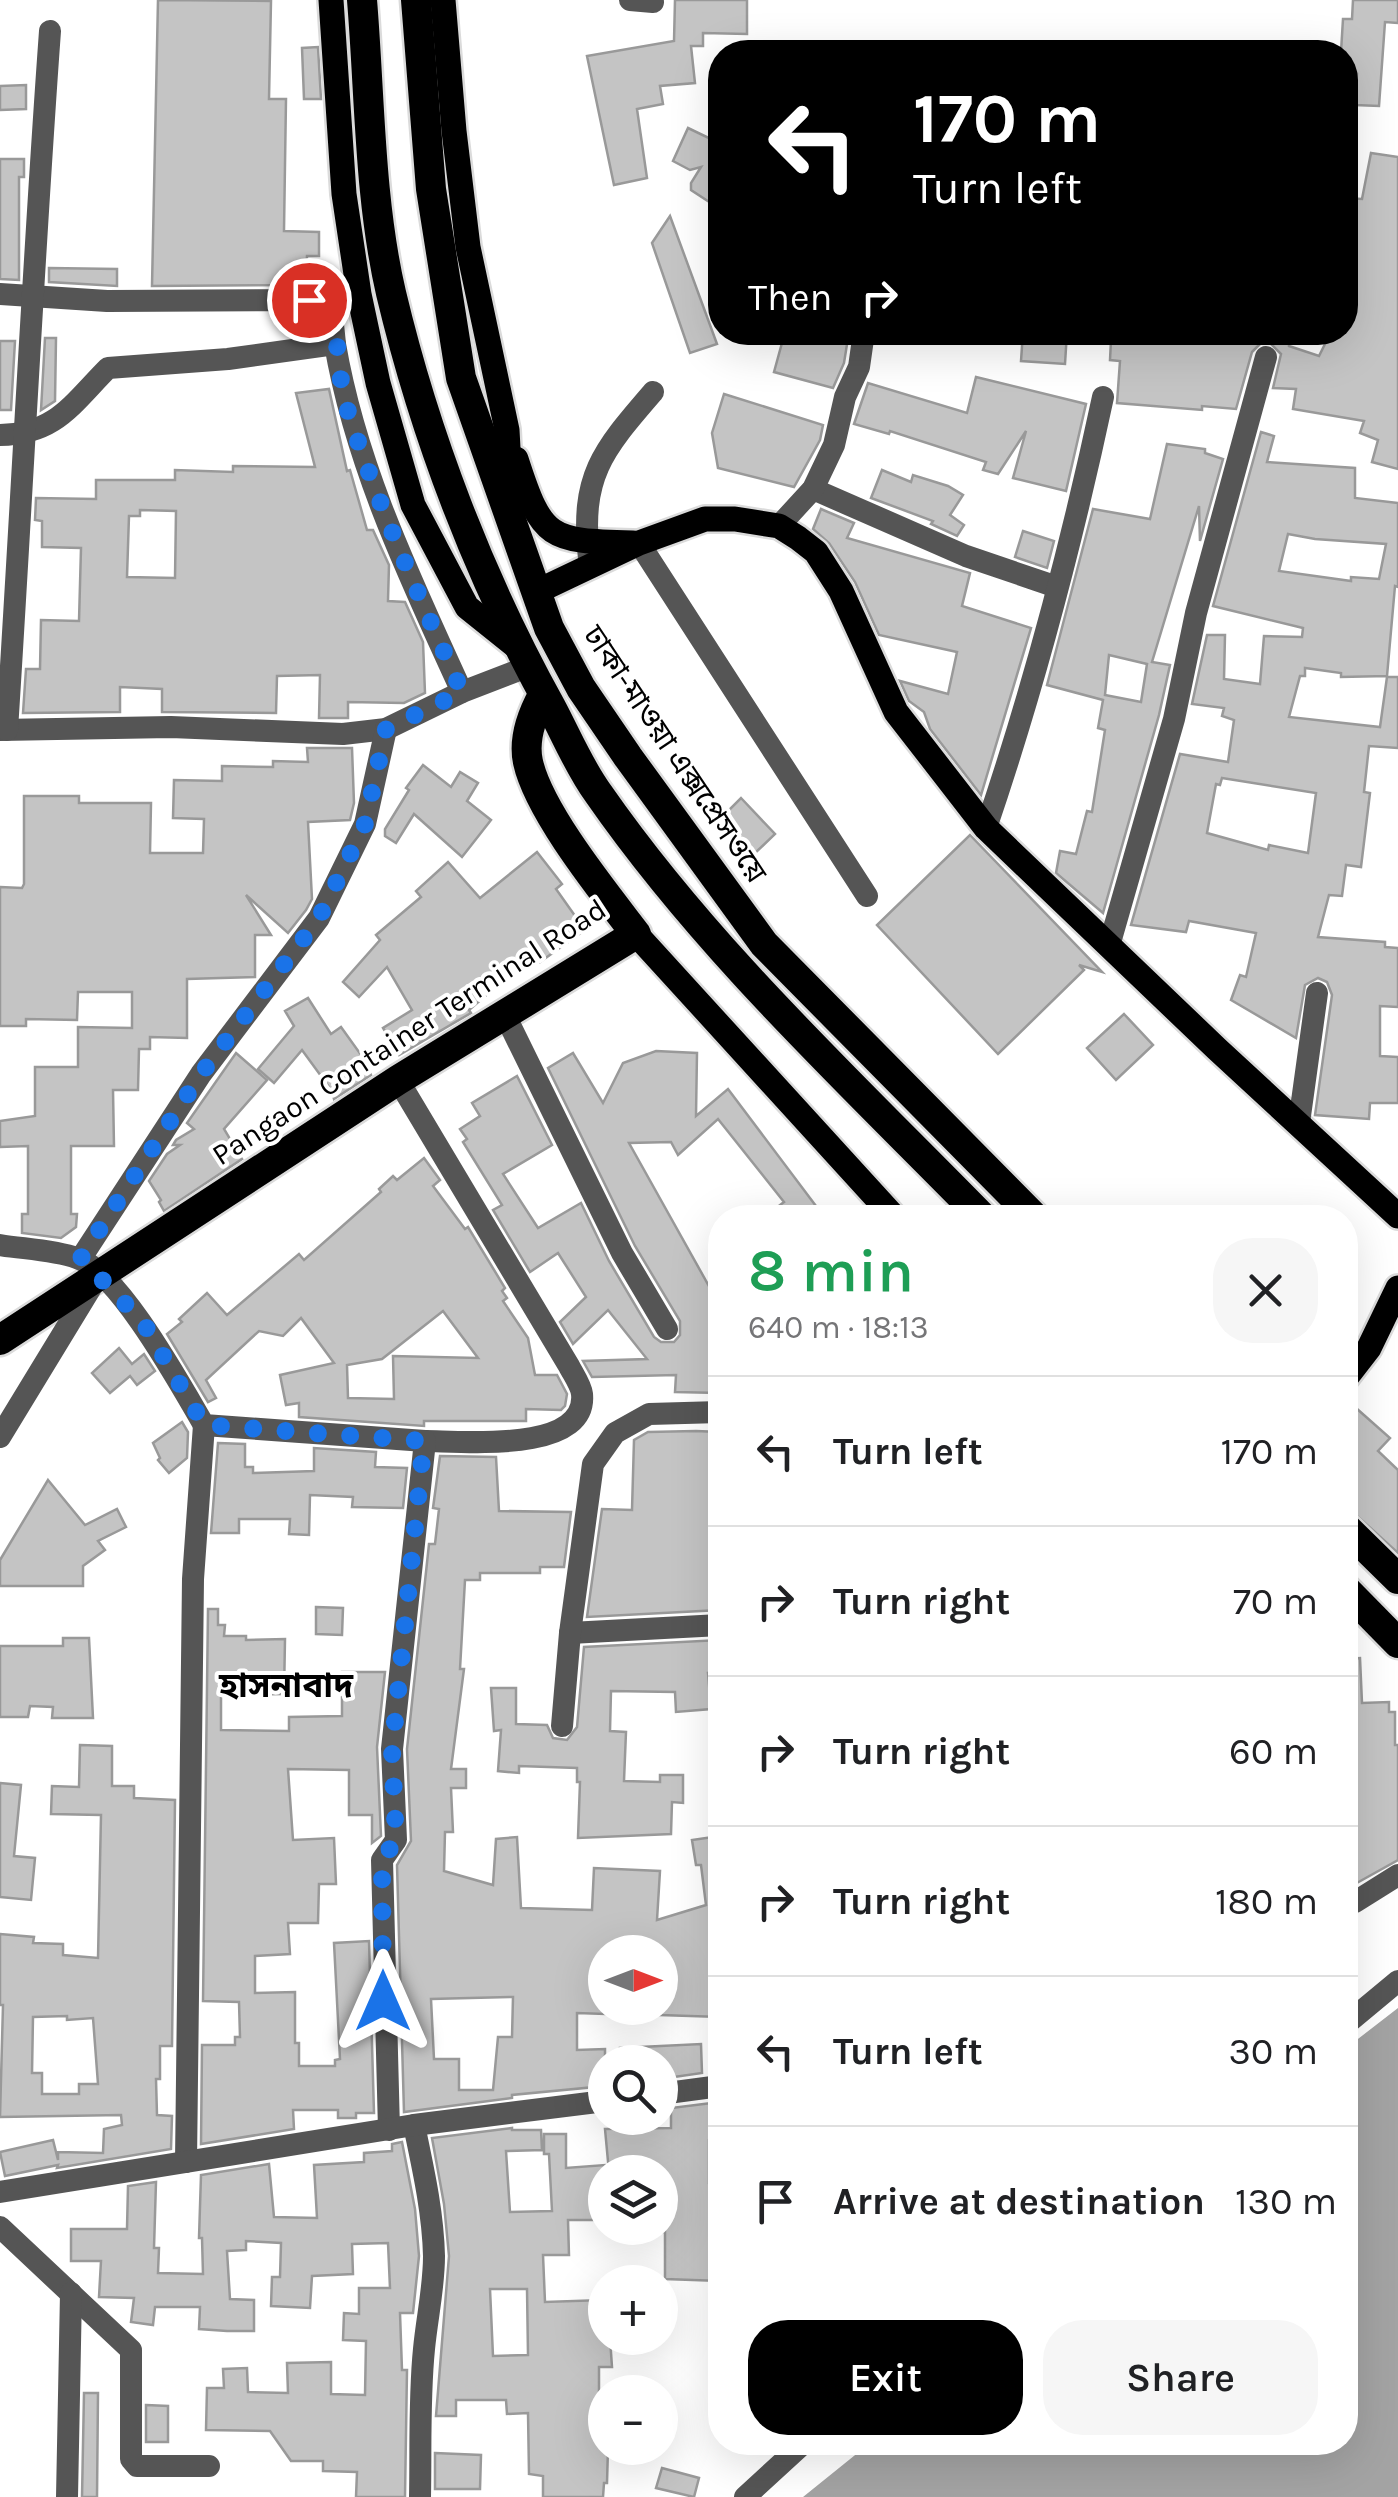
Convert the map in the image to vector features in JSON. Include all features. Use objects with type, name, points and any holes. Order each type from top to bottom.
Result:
[{"type":"highway","points":[[362,0],[378,209],[390,291],[427,419],[466,526],[523,659],[595,790],[665,884],[742,972],[969,1205]]},
{"type":"highway","name":"ঢাকা-মাওয়া এক্সপ্রেসওয়ে","points":[[416,0],[430,189],[461,378],[549,628],[628,758],[764,944],[1022,1205]]},
{"type":"highway","name":"Pangaon Container Terminal Road","points":[[0,1340],[90,1266],[636,934],[539,796],[528,760],[528,736],[532,714],[543,695]]},
{"type":"highway","points":[[1358,1540],[1398,1579]]},
{"type":"highway","points":[[1358,1602],[1398,1643]]},
{"type":"main road","points":[[331,0],[344,194],[359,294],[378,383],[413,505],[467,608],[523,659]]},
{"type":"main road","points":[[443,0],[468,247],[506,430],[510,485],[507,515]]},
{"type":"main road","points":[[506,430],[539,520],[588,554]]},
{"type":"main road","points":[[536,592],[588,554],[639,543],[705,519],[779,526],[816,552],[841,591],[896,712],[986,828],[1398,1215]]},
{"type":"main road","points":[[636,934],[883,1205]]},
{"type":"main road","points":[[1358,1362],[1398,1288]]},
{"type":"street","points":[[50,31],[4,730],[171,727],[343,734],[386,729],[523,659]]},
{"type":"street","points":[[0,294],[107,302],[325,300],[332,314],[345,401],[389,529],[462,692]]},
{"type":"street","points":[[0,435],[26,434],[52,424],[108,368],[228,360],[335,344]]},
{"type":"street","points":[[779,526],[812,490],[834,444],[862,345]]},
{"type":"street","points":[[1109,946],[1174,719],[1196,612],[1266,357]]},
{"type":"street","points":[[588,554],[589,488],[596,467],[612,439],[653,392]]},
{"type":"street","points":[[986,828],[1080,506],[1103,397]]},
{"type":"street","points":[[812,490],[966,556],[1057,587]]},
{"type":"street","points":[[639,543],[867,896]]},
{"type":"street","points":[[0,1437],[90,1266],[201,1074],[319,918],[365,824],[386,729]]},
{"type":"street","points":[[1299,1123],[1317,993]]},
{"type":"street","points":[[504,1013],[622,1254],[667,1329]]},
{"type":"street","points":[[204,1425],[424,1441],[522,1441],[570,1424],[579,1412],[582,1394],[570,1366],[398,1080]]},
{"type":"street","points":[[0,1245],[90,1266],[143,1322],[204,1425],[193,1579],[186,2162]]},
{"type":"street","points":[[562,1726],[570,1633],[594,1464],[615,1433],[649,1414],[708,1412]]},
{"type":"street","points":[[388,2130],[382,1860],[396,1840],[392,1750],[424,1441]]},
{"type":"street","points":[[1358,1555],[1398,1596]]},
{"type":"street","points":[[570,1633],[708,1626]]},
{"type":"street","points":[[1358,1900],[1398,1875]]},
{"type":"street","points":[[1358,2014],[1398,1981]]},
{"type":"street","points":[[678,2092],[708,2088]]},
{"type":"street","points":[[0,2192],[414,2125],[588,2103]]},
{"type":"street","points":[[414,2125],[434,2252],[434,2292],[424,2347],[421,2399],[420,2497]]},
{"type":"street","points":[[0,2227],[131,2350],[131,2459],[136,2466],[209,2466]]},
{"type":"street","points":[[67,2497],[71,2293]]},
{"type":"street","points":[[745,2497],[791,2455]]},
{"type":"shaded area","points":[[1398,2008],[1398,2497],[803,2497],[855,2455],[1358,2455],[1358,2039]]},
{"type":"building","points":[[158,0],[271,1],[269,99],[286,99],[284,231],[319,232],[319,256],[307,256],[306,285],[152,286]]},
{"type":"building","points":[[675,0],[747,0],[747,34],[703,33],[703,46],[691,46],[695,83],[660,86],[663,104],[637,109],[647,178],[614,185],[587,56],[674,41]]},
{"type":"building","points":[[1353,0],[1398,0],[1398,23],[1385,22],[1379,106],[1358,105],[1358,40],[1342,40],[1343,19],[1352,19]]},
{"type":"building","points":[[318,47],[321,99],[304,99],[302,48]]},
{"type":"building","points":[[26,85],[26,109],[0,110],[0,86]]},
{"type":"building","points":[[688,128],[708,138],[708,201],[691,190],[701,167],[690,170],[673,161]]},
{"type":"building","points":[[1371,153],[1398,157],[1398,469],[1372,462],[1378,440],[1360,433],[1364,421],[1293,409],[1296,389],[1273,388],[1281,354],[1272,345],[1289,345],[1319,356],[1324,345],[1358,345],[1358,199],[1362,199]]},
{"type":"building","points":[[0,159],[24,159],[24,177],[19,177],[19,280],[0,279]]},
{"type":"building","points":[[670,216],[708,319],[708,345],[714,345],[690,353],[652,243]]},
{"type":"building","points":[[49,268],[117,269],[117,286],[49,282]]},
{"type":"building","points":[[45,338],[56,338],[55,401],[41,410]]},
{"type":"building","points":[[0,341],[15,341],[11,410],[0,410]]},
{"type":"building","points":[[781,345],[847,345],[833,388],[774,372]]},
{"type":"building","points":[[1022,345],[1066,345],[1065,364],[1021,361]]},
{"type":"building","points":[[1111,345],[1259,345],[1252,352],[1236,409],[1117,403],[1120,361],[1110,360]]},
{"type":"building","points":[[976,377],[1086,404],[1066,491],[1013,478],[1026,431],[998,474],[983,470],[986,462],[890,431],[889,434],[854,424],[868,383],[967,413]]},
{"type":"building","points":[[329,389],[347,471],[350,470],[367,530],[373,530],[389,565],[388,601],[405,602],[423,642],[425,693],[404,703],[348,702],[348,718],[319,718],[320,675],[277,676],[276,713],[162,712],[162,689],[120,687],[120,712],[23,713],[26,669],[40,669],[41,620],[79,621],[81,548],[42,547],[42,521],[35,520],[36,498],[96,499],[96,480],[175,480],[175,470],[233,472],[233,466],[315,467],[296,393]],"holes":[[[140,510],[176,511],[175,578],[127,577],[129,516],[140,516]]]},
{"type":"building","points":[[724,394],[823,425],[820,440],[794,487],[718,468],[712,433]]},
{"type":"building","points":[[1261,432],[1274,436],[1267,462],[1355,468],[1355,498],[1398,503],[1398,587],[1395,586],[1387,676],[1341,677],[1341,673],[1305,668],[1289,717],[1380,727],[1387,677],[1398,677],[1398,748],[1369,746],[1364,792],[1370,793],[1361,867],[1346,865],[1342,896],[1329,895],[1318,937],[1385,942],[1385,947],[1398,948],[1398,1007],[1380,1006],[1380,1056],[1398,1057],[1398,1103],[1370,1103],[1369,1119],[1315,1115],[1332,995],[1327,982],[1318,978],[1305,985],[1296,1038],[1231,1000],[1240,975],[1246,977],[1256,933],[1189,921],[1186,932],[1131,925],[1180,754],[1228,762],[1234,720],[1222,716],[1224,708],[1192,704],[1207,635],[1225,635],[1224,679],[1260,684],[1264,636],[1302,637],[1303,628],[1213,606]],"holes":[[[1288,534],[1386,544],[1379,579],[1351,577],[1351,581],[1279,571]],[[1222,778],[1316,793],[1308,853],[1269,845],[1268,850],[1207,833],[1216,784],[1220,785]]]},
{"type":"building","points":[[1167,444],[1205,449],[1205,453],[1223,459],[1200,541],[1199,506],[1152,662],[1170,665],[1103,913],[1056,873],[1060,851],[1076,854],[1087,811],[1092,812],[1105,730],[1098,728],[1103,700],[1047,685],[1093,509],[1150,519]],"holes":[[[1109,655],[1147,664],[1141,702],[1105,695]]]},
{"type":"building","points":[[882,470],[911,482],[913,475],[963,495],[950,515],[964,525],[957,536],[931,524],[933,521],[871,498]]},
{"type":"building","points":[[821,509],[854,523],[847,538],[970,573],[962,606],[1031,628],[981,795],[930,729],[924,712],[909,701],[900,681],[948,694],[957,652],[879,635],[855,582],[829,543],[813,529]]},
{"type":"building","points":[[1023,531],[1054,541],[1047,568],[1015,557]]},
{"type":"building","points":[[307,748],[352,748],[354,803],[350,820],[308,822],[312,899],[306,910],[288,933],[246,895],[271,935],[255,935],[255,977],[187,979],[187,1038],[150,1037],[150,1049],[139,1049],[138,1090],[113,1090],[114,1146],[71,1146],[71,1214],[77,1214],[76,1227],[61,1238],[22,1233],[22,1214],[28,1214],[28,1146],[0,1147],[0,1121],[35,1116],[35,1067],[78,1067],[78,1027],[132,1028],[132,992],[78,992],[77,1020],[26,1019],[26,1026],[0,1026],[0,887],[22,888],[24,884],[24,796],[79,796],[79,803],[151,803],[150,853],[203,853],[204,819],[173,818],[174,780],[222,781],[222,766],[273,767],[273,761],[308,762]]},
{"type":"building","points":[[423,765],[451,787],[460,772],[478,783],[467,801],[491,820],[462,857],[414,814],[396,843],[385,836],[385,829],[409,790],[406,788]]},
{"type":"building","points":[[741,798],[775,834],[753,855],[719,820]]},
{"type":"building","points":[[970,835],[1102,972],[1079,965],[1084,970],[998,1054],[877,925]]},
{"type":"building","points":[[537,852],[562,884],[556,889],[585,930],[540,962],[534,954],[469,1010],[471,1013],[399,1055],[383,1028],[412,1010],[387,967],[359,997],[343,982],[380,940],[376,935],[421,897],[416,891],[448,862],[480,898]]},
{"type":"building","points":[[308,998],[331,1034],[341,1027],[371,1075],[334,1099],[302,1050],[274,1083],[258,1069],[294,1026],[285,1011]]},
{"type":"building","points":[[1124,1014],[1153,1045],[1116,1080],[1087,1048]]},
{"type":"building","points":[[656,1051],[697,1053],[696,1116],[728,1089],[815,1205],[780,1205],[784,1202],[718,1119],[678,1155],[671,1142],[629,1143],[708,1284],[708,1393],[675,1392],[676,1375],[592,1377],[583,1361],[647,1359],[608,1310],[573,1344],[560,1322],[586,1297],[558,1253],[530,1272],[493,1210],[502,1205],[463,1142],[467,1139],[460,1129],[480,1116],[472,1103],[517,1076],[552,1145],[503,1174],[538,1228],[581,1203],[609,1261],[654,1337],[661,1342],[674,1342],[680,1335],[680,1321],[635,1246],[548,1068],[573,1053],[603,1103],[623,1063]]},
{"type":"building","points":[[236,1053],[267,1080],[224,1129],[242,1159],[164,1211],[149,1181],[167,1154],[180,1145],[173,1145],[176,1140],[194,1129],[187,1123]]},
{"type":"building","points":[[424,1158],[440,1180],[433,1186],[465,1229],[468,1227],[505,1288],[502,1291],[507,1298],[503,1301],[528,1338],[535,1375],[557,1375],[567,1394],[565,1406],[561,1410],[526,1409],[526,1421],[424,1421],[424,1426],[299,1417],[299,1403],[286,1405],[280,1375],[334,1363],[301,1318],[283,1336],[259,1331],[206,1380],[216,1398],[208,1402],[167,1334],[182,1322],[179,1319],[207,1293],[227,1315],[299,1254],[304,1260],[381,1192],[379,1189],[393,1176],[397,1180]],"holes":[[[443,1311],[478,1358],[393,1356],[394,1399],[348,1398],[347,1365],[382,1359]]]},
{"type":"building","points":[[119,1348],[132,1364],[144,1354],[155,1371],[137,1385],[130,1376],[110,1393],[92,1373]]},
{"type":"building","points":[[1358,1410],[1390,1438],[1378,1451],[1398,1470],[1398,1553],[1358,1517]]},
{"type":"building","points":[[182,1422],[188,1432],[187,1458],[169,1473],[158,1460],[153,1443]]},
{"type":"building","points":[[648,1432],[708,1432],[708,1611],[587,1617],[602,1509],[632,1510],[634,1440]]},
{"type":"building","points":[[218,1443],[245,1444],[245,1467],[253,1467],[253,1473],[314,1471],[314,1448],[376,1452],[375,1467],[407,1468],[403,1508],[352,1507],[353,1497],[310,1495],[309,1535],[289,1534],[290,1519],[239,1519],[239,1533],[211,1533]]},
{"type":"building","points":[[440,1456],[496,1457],[499,1511],[571,1512],[564,1567],[540,1567],[540,1573],[480,1573],[480,1580],[465,1580],[460,1669],[464,1669],[451,1769],[466,1769],[466,1788],[451,1788],[453,1832],[445,1832],[444,1871],[493,1885],[496,1839],[517,1837],[521,1908],[592,1910],[594,1868],[660,1871],[657,1920],[706,1905],[701,1865],[696,1865],[692,1840],[708,1838],[708,2017],[678,2016],[678,1935],[588,1935],[588,2013],[577,2013],[577,2050],[588,2050],[588,2088],[404,2112],[397,1865],[411,1841],[407,1749],[429,1544],[435,1544],[439,1509],[433,1508]],"holes":[[[513,1997],[512,2037],[498,2037],[493,2090],[459,2090],[459,2059],[434,2059],[431,1999]]]},
{"type":"building","points":[[48,1480],[85,1525],[117,1509],[126,1527],[98,1541],[105,1550],[83,1566],[83,1586],[0,1586],[0,1560]]},
{"type":"building","points":[[316,1607],[343,1608],[342,1635],[316,1634]]},
{"type":"building","points":[[208,1609],[218,1609],[218,1625],[225,1625],[224,1636],[285,1639],[284,1694],[221,1695],[221,1730],[289,1731],[289,1717],[342,1716],[342,1672],[385,1672],[377,1747],[381,1836],[372,1843],[372,1815],[349,1815],[349,1770],[288,1769],[293,1840],[334,1838],[336,1884],[319,1884],[318,1923],[288,1923],[290,1954],[255,1956],[255,1993],[295,1992],[299,2066],[335,2066],[335,2060],[340,2059],[334,1943],[369,1941],[374,2113],[338,2118],[338,2110],[293,2110],[294,2129],[201,2144],[202,2045],[235,2045],[235,2037],[240,2037],[239,2002],[203,2001]]},
{"type":"building","points":[[63,1638],[89,1638],[93,1718],[52,1718],[53,1707],[30,1706],[28,1717],[0,1717],[0,1646],[63,1646]]},
{"type":"building","points":[[708,1641],[708,1709],[676,1712],[675,1692],[611,1691],[610,1731],[626,1732],[624,1781],[660,1782],[660,1775],[683,1775],[683,1803],[672,1802],[671,1834],[578,1838],[577,1768],[519,1766],[519,1773],[498,1771],[501,1730],[494,1731],[491,1688],[516,1688],[516,1724],[547,1725],[553,1738],[567,1740],[577,1727],[584,1647]]},
{"type":"building","points":[[1358,1658],[1362,1703],[1389,1702],[1389,1712],[1395,1712],[1398,1860],[1358,1882]]},
{"type":"building","points":[[80,1745],[112,1746],[112,1786],[134,1786],[134,1798],[175,1800],[172,2046],[160,2046],[160,2079],[156,2079],[157,2115],[172,2116],[171,2149],[5,2176],[0,2152],[53,2140],[58,2160],[58,2152],[103,2153],[104,2129],[122,2125],[121,2115],[0,2117],[0,1934],[34,1937],[33,1943],[63,1944],[63,1955],[98,1958],[101,1815],[51,1814],[52,1786],[79,1787]],"holes":[[[67,2016],[67,2020],[93,2018],[98,2084],[79,2084],[79,2094],[42,2094],[42,2073],[32,2073],[33,2017]]]},
{"type":"building","points":[[0,1783],[21,1785],[14,1856],[35,1858],[31,1900],[0,1897]]},
{"type":"building","points":[[701,2044],[702,2073],[678,2076],[678,2045]]},
{"type":"building","points":[[708,2103],[708,2281],[678,2279],[678,2265],[665,2265],[665,2245],[678,2245],[678,2155],[607,2155],[606,2135],[678,2135],[678,2107]]},
{"type":"building","points":[[512,2128],[541,2130],[542,2150],[506,2151],[510,2212],[552,2211],[544,2134],[566,2134],[566,2168],[588,2166],[588,2220],[568,2220],[569,2255],[543,2255],[545,2302],[588,2301],[588,2355],[611,2355],[612,2367],[599,2367],[599,2375],[588,2375],[588,2465],[608,2465],[603,2497],[543,2497],[543,2476],[529,2474],[528,2413],[507,2414],[506,2400],[456,2400],[456,2416],[436,2416],[449,2256],[432,2138]],"holes":[[[490,2289],[527,2289],[528,2355],[493,2356]]]},
{"type":"building","points":[[402,2142],[419,2256],[413,2313],[400,2313],[402,2370],[407,2370],[405,2497],[356,2497],[357,2472],[323,2471],[323,2461],[291,2461],[270,2431],[206,2430],[207,2388],[224,2388],[223,2369],[247,2368],[248,2392],[288,2393],[287,2363],[331,2362],[331,2394],[365,2395],[366,2341],[343,2340],[344,2313],[359,2314],[359,2288],[390,2288],[388,2243],[352,2244],[353,2274],[312,2276],[310,2308],[271,2306],[272,2277],[280,2277],[281,2243],[246,2241],[246,2250],[227,2251],[230,2299],[254,2300],[254,2331],[227,2331],[199,2329],[200,2307],[155,2307],[153,2325],[131,2322],[134,2298],[99,2297],[101,2261],[71,2261],[71,2229],[127,2229],[128,2186],[156,2182],[154,2248],[159,2248],[158,2273],[203,2274],[199,2238],[201,2175],[269,2164],[274,2217],[317,2218],[314,2165],[364,2162],[364,2153],[392,2151],[392,2144]]},
{"type":"building","points":[[84,2393],[98,2393],[97,2497],[82,2497]]},
{"type":"building","points":[[146,2405],[168,2406],[168,2442],[146,2442]]},
{"type":"building","points":[[435,2453],[481,2455],[480,2489],[435,2489]]},
{"type":"building","points":[[662,2468],[699,2478],[694,2497],[656,2488]]},
{"type":"district","name":"হাসনাবাদ","points":[[286,1685]]},
{"type":"route","points":[[309,300],[325,300],[332,314],[345,401],[389,529],[462,692],[386,729],[365,824],[310,934],[201,1074],[81,1258],[143,1322],[204,1425],[424,1441],[392,1750],[396,1840],[382,1860],[383,2001]]}]
